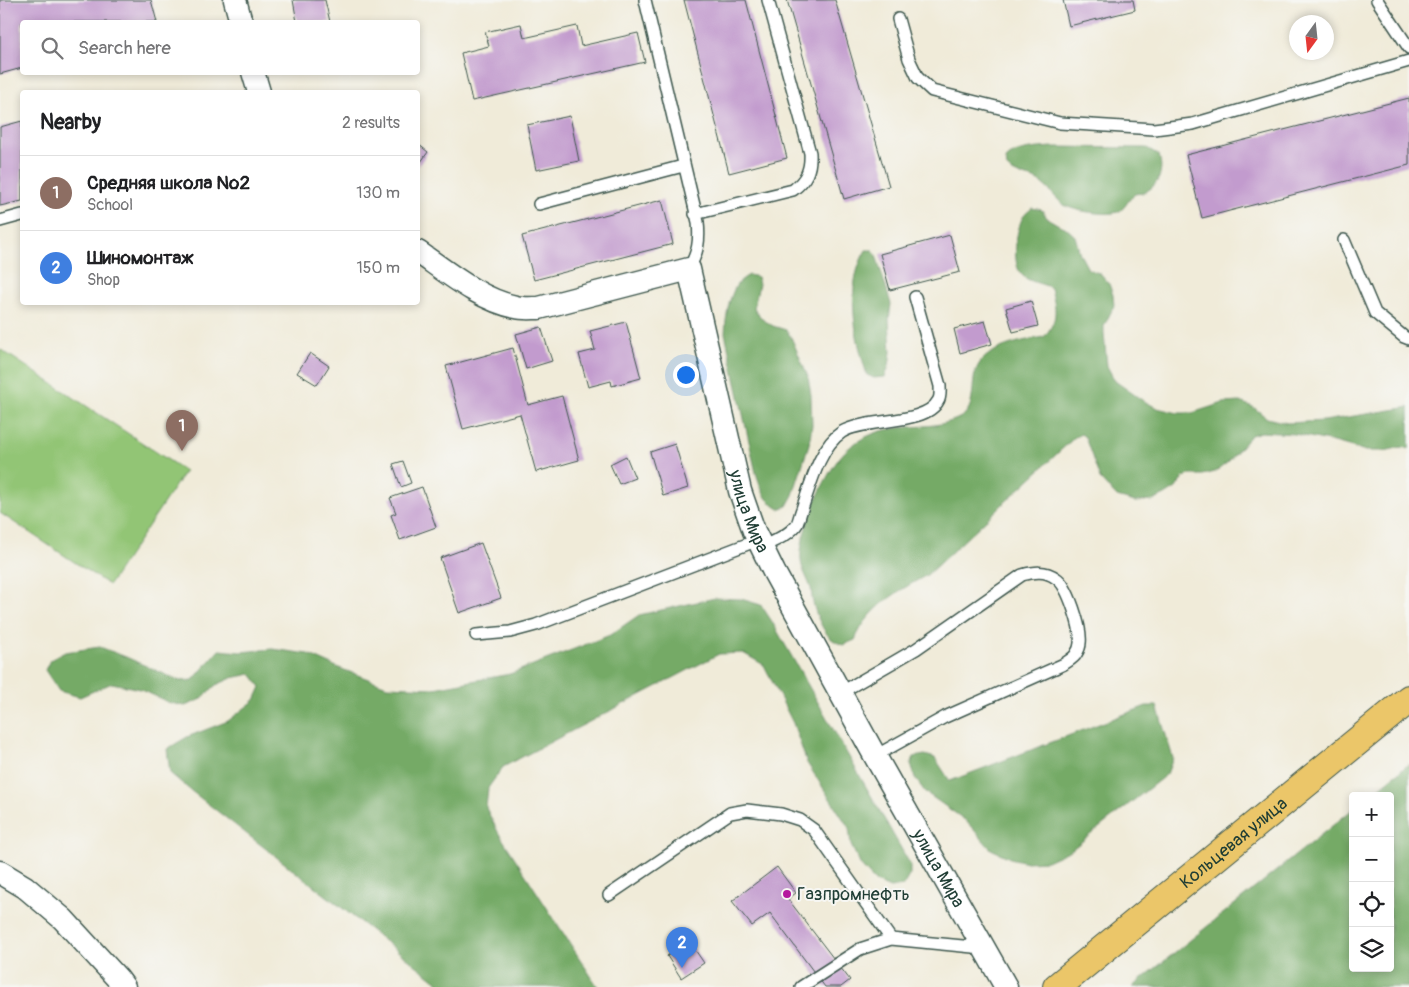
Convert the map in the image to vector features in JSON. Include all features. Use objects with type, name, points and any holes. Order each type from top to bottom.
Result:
[{"type":"highway","name":"Кольцевая улица","points":[[1057,987],[1409,699]]},
{"type":"street","points":[[235,0],[240,20]]},
{"type":"street","points":[[255,75],[258,90]]},
{"type":"street","points":[[420,253],[494,301],[517,308],[539,308],[689,269]]},
{"type":"street","name":"улица Мира","points":[[689,269],[740,491],[754,531],[774,572],[840,693],[1006,987]]},
{"type":"street","points":[[0,872],[25,887],[64,919],[124,987]]},
{"type":"lane","points":[[645,0],[683,166],[696,214],[699,246],[689,269]]},
{"type":"lane","points":[[696,214],[793,190],[802,184],[808,175],[810,153],[768,0]]},
{"type":"lane","points":[[1377,0],[1409,48]]},
{"type":"lane","points":[[898,19],[909,59],[918,78],[932,91],[1060,123],[1154,129],[1193,124],[1409,61]]},
{"type":"lane","points":[[539,204],[683,166]]},
{"type":"lane","points":[[0,221],[20,216]]},
{"type":"lane","points":[[1344,240],[1375,313],[1409,339]]},
{"type":"lane","points":[[476,635],[510,632],[536,625],[788,533],[796,524],[820,459],[841,432],[922,415],[934,407],[940,400],[940,386],[915,297]]},
{"type":"lane","points":[[840,693],[916,649],[1022,574],[1035,571],[1047,573],[1058,578],[1065,588],[1078,625],[1080,642],[1076,655],[1064,664],[944,717],[875,756]]},
{"type":"lane","points":[[609,895],[730,813],[747,810],[781,814],[800,820],[814,830],[891,939]]},
{"type":"lane","points":[[801,987],[860,948],[891,939],[983,948]]},
{"type":"green space","points":[[1054,147],[1147,148],[1159,155],[1161,167],[1159,178],[1148,190],[1135,194],[1120,211],[1115,213],[1075,209],[1064,205],[1038,181],[1015,173],[1007,168],[1006,159],[1010,155],[1028,149]]},
{"type":"green space","points":[[1032,208],[1042,210],[1047,218],[1065,227],[1075,236],[1080,254],[1088,269],[1101,274],[1109,284],[1114,306],[1104,326],[1107,366],[1115,381],[1142,400],[1157,408],[1178,413],[1192,413],[1223,403],[1240,402],[1253,407],[1267,418],[1287,423],[1324,421],[1409,407],[1409,449],[1402,447],[1384,451],[1366,451],[1295,434],[1261,432],[1251,435],[1228,462],[1215,472],[1183,477],[1176,488],[1165,495],[1152,501],[1135,502],[1117,497],[1100,479],[1085,437],[1081,434],[1075,437],[927,575],[905,587],[876,610],[855,640],[843,645],[834,641],[829,637],[816,614],[811,588],[801,561],[804,536],[820,491],[841,456],[852,445],[865,437],[885,430],[929,426],[961,417],[969,408],[977,368],[988,355],[1006,346],[1044,337],[1049,331],[1055,314],[1051,288],[1031,281],[1022,275],[1017,263],[1016,246],[1020,222]]},
{"type":"green space","points":[[866,250],[873,250],[876,255],[891,304],[889,320],[891,352],[885,377],[874,378],[867,375],[856,328],[853,295],[855,279],[859,264]]},
{"type":"green space","points":[[749,275],[757,277],[759,284],[754,308],[762,319],[773,326],[786,330],[791,337],[808,377],[811,395],[812,425],[809,444],[793,495],[787,506],[779,509],[766,498],[756,473],[725,333],[728,309],[733,291],[743,278]]},
{"type":"green space","points":[[0,349],[185,471],[109,585],[0,513]]},
{"type":"green space","points":[[715,598],[741,599],[761,605],[910,864],[910,874],[903,886],[890,888],[876,882],[861,866],[851,845],[849,828],[807,763],[793,723],[764,665],[743,653],[719,654],[503,767],[488,788],[486,808],[498,832],[598,987],[444,987],[170,773],[167,749],[187,737],[228,721],[255,700],[261,687],[251,674],[232,678],[216,685],[200,700],[185,706],[170,703],[140,689],[112,683],[80,697],[59,691],[45,670],[50,660],[65,652],[100,647],[180,681],[193,680],[219,650],[241,652],[272,649],[308,654],[387,686],[434,688],[510,674],[610,635],[639,615]]},
{"type":"green space","points":[[1146,706],[1157,706],[1173,758],[1167,774],[1071,850],[1047,861],[1027,862],[1010,858],[991,849],[965,820],[925,792],[915,778],[911,764],[914,757],[925,755],[935,758],[950,781]]},
{"type":"green space","points":[[1409,764],[1409,987],[1132,987],[1349,812],[1349,972],[1394,972],[1394,792],[1374,792]]},
{"type":"building","points":[[0,0],[151,0],[156,20],[20,20],[20,69],[0,74]]},
{"type":"building","points":[[293,0],[325,0],[330,20],[297,20]]},
{"type":"building","points":[[684,0],[746,0],[787,158],[729,173]]},
{"type":"building","points":[[787,0],[835,0],[889,186],[844,199]]},
{"type":"building","points":[[1063,0],[1133,0],[1135,10],[1069,26]]},
{"type":"building","points":[[521,24],[524,38],[577,26],[581,46],[638,33],[645,62],[472,101],[461,53],[489,46],[485,32]]},
{"type":"building","points":[[1409,98],[1409,165],[1202,218],[1186,155]]},
{"type":"building","points":[[570,116],[579,161],[536,170],[527,125]]},
{"type":"building","points":[[20,122],[20,201],[0,206],[0,127]]},
{"type":"building","points":[[420,146],[428,152],[420,163]]},
{"type":"building","points":[[662,200],[673,244],[534,280],[522,236]]},
{"type":"building","points":[[950,235],[960,272],[890,290],[880,254]]},
{"type":"building","points":[[1031,301],[1038,326],[1013,332],[1006,308]]},
{"type":"building","points":[[985,321],[992,344],[960,353],[954,329]]},
{"type":"building","points":[[626,322],[641,378],[612,386],[611,381],[588,387],[579,354],[595,350],[590,331]]},
{"type":"building","points":[[541,327],[552,361],[526,369],[516,334]]},
{"type":"building","points":[[513,348],[528,405],[562,396],[579,460],[536,472],[520,414],[463,429],[446,366]]},
{"type":"building","points":[[310,353],[329,366],[317,385],[297,373]]},
{"type":"building","points":[[675,444],[688,488],[663,496],[650,452]]},
{"type":"building","points":[[626,456],[635,478],[619,484],[610,464]]},
{"type":"building","points":[[403,461],[411,483],[401,487],[393,464]]},
{"type":"building","points":[[422,487],[436,527],[400,540],[391,515],[396,513],[390,498]]},
{"type":"building","points":[[481,543],[501,598],[459,613],[440,558]]},
{"type":"building","points":[[777,867],[796,893],[788,899],[850,980],[841,987],[825,987],[770,913],[752,926],[732,901]]},
{"type":"building","points":[[689,941],[704,963],[681,978],[667,956]]},
{"type":"place","name":"Средняя школа №2","points":[[182,451]]},
{"type":"place","name":"Газпромнефть","points":[[787,894]]},
{"type":"place","name":"Шиномонтаж","points":[[682,968]]}]
